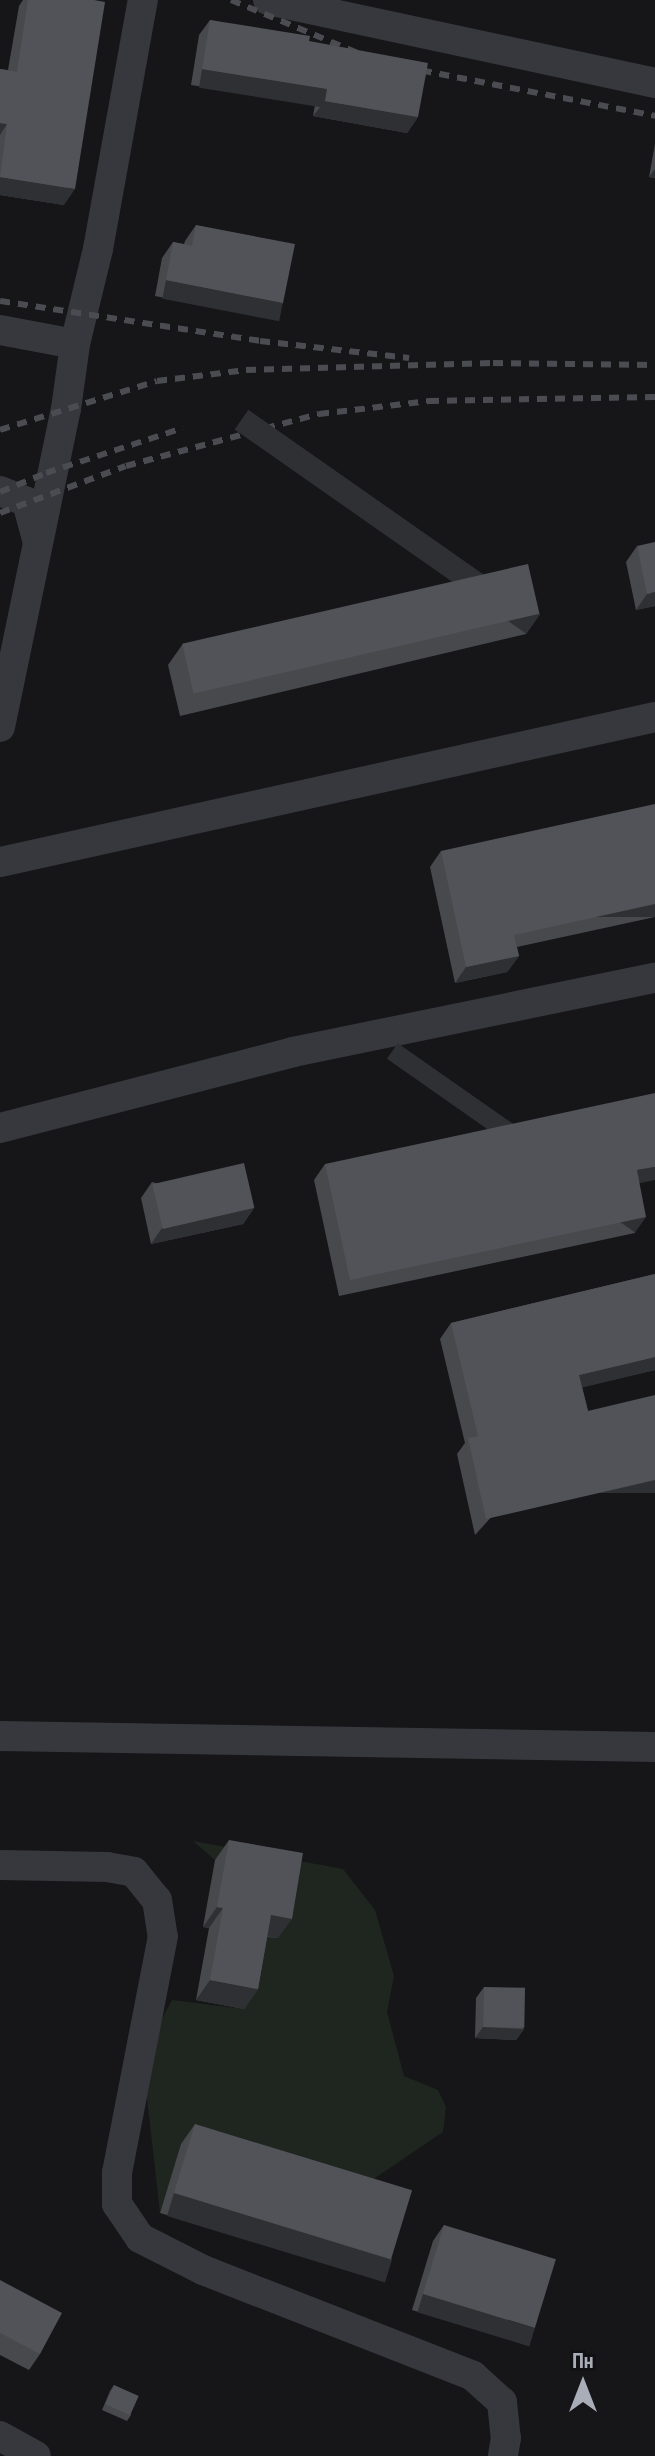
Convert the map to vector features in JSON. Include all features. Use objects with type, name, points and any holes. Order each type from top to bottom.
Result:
[{"type":"street","points":[[0,727],[75,344],[98,249],[143,0]]},
{"type":"street","points":[[268,0],[655,83]]},
{"type":"street","points":[[0,330],[75,344]]},
{"type":"street","points":[[0,491],[27,502],[38,542]]},
{"type":"street","points":[[0,862],[655,717]]},
{"type":"street","points":[[0,1128],[293,1052],[655,978]]},
{"type":"street","points":[[0,1736],[655,1747]]},
{"type":"street","points":[[0,1865],[107,1867],[134,1872],[157,1900],[163,1936],[117,2172],[117,2204],[140,2238],[203,2270],[473,2376],[502,2402],[506,2438],[503,2455]]},
{"type":"street","points":[[0,2436],[36,2456]]},
{"type":"shaded area","points":[[193,1841],[343,1869],[375,1910],[394,1976],[387,2012],[404,2076],[438,2090],[446,2107],[443,2132],[375,2178],[362,2198],[181,2145],[160,2213],[146,2089],[151,2039],[172,2000],[244,2009],[257,1935],[278,1938],[215,1860]]},
{"type":"building","points":[[28,0],[105,2],[75,189],[0,177],[7,124],[0,123],[0,69],[17,72]]},
{"type":"building","points":[[210,20],[310,36],[309,41],[428,63],[418,117],[325,101],[327,89],[202,69]]},
{"type":"building","points":[[196,225],[295,244],[283,303],[166,280],[173,242],[192,246]]},
{"type":"building","points":[[655,542],[655,592],[647,594],[637,546]]},
{"type":"building","points":[[528,564],[539,614],[194,694],[182,644]]},
{"type":"building","points":[[655,804],[655,904],[514,935],[519,956],[466,967],[441,851]]},
{"type":"building","points":[[655,1093],[655,1167],[637,1170],[646,1217],[350,1280],[325,1164]]},
{"type":"building","points":[[244,1163],[254,1208],[163,1229],[152,1184]]},
{"type":"building","points":[[655,1274],[655,1357],[579,1375],[588,1411],[655,1395],[655,1480],[486,1519],[468,1438],[478,1436],[451,1323]]},
{"type":"building","points":[[229,1840],[303,1853],[292,1919],[271,1915],[258,1989],[210,1980],[223,1908],[217,1907]]},
{"type":"building","points":[[484,1987],[525,1988],[524,2028],[483,2027]]},
{"type":"building","points":[[195,2124],[412,2190],[391,2259],[174,2193]]},
{"type":"building","points":[[444,2225],[556,2259],[535,2328],[423,2294]]},
{"type":"building","points":[[0,2280],[62,2313],[40,2354],[0,2333]]},
{"type":"building","points":[[114,2385],[139,2396],[130,2415],[105,2404]]},
{"type":"railway","points":[[231,0],[358,53]]},
{"type":"railway","points":[[404,67],[655,116]]},
{"type":"railway","points":[[0,301],[260,341],[409,358]]},
{"type":"railway","points":[[0,430],[157,381],[246,370],[493,363],[655,365]]},
{"type":"railway","points":[[0,513],[126,466],[319,414],[429,401],[655,397]]},
{"type":"railway","points":[[0,492],[46,473],[183,428]]}]
